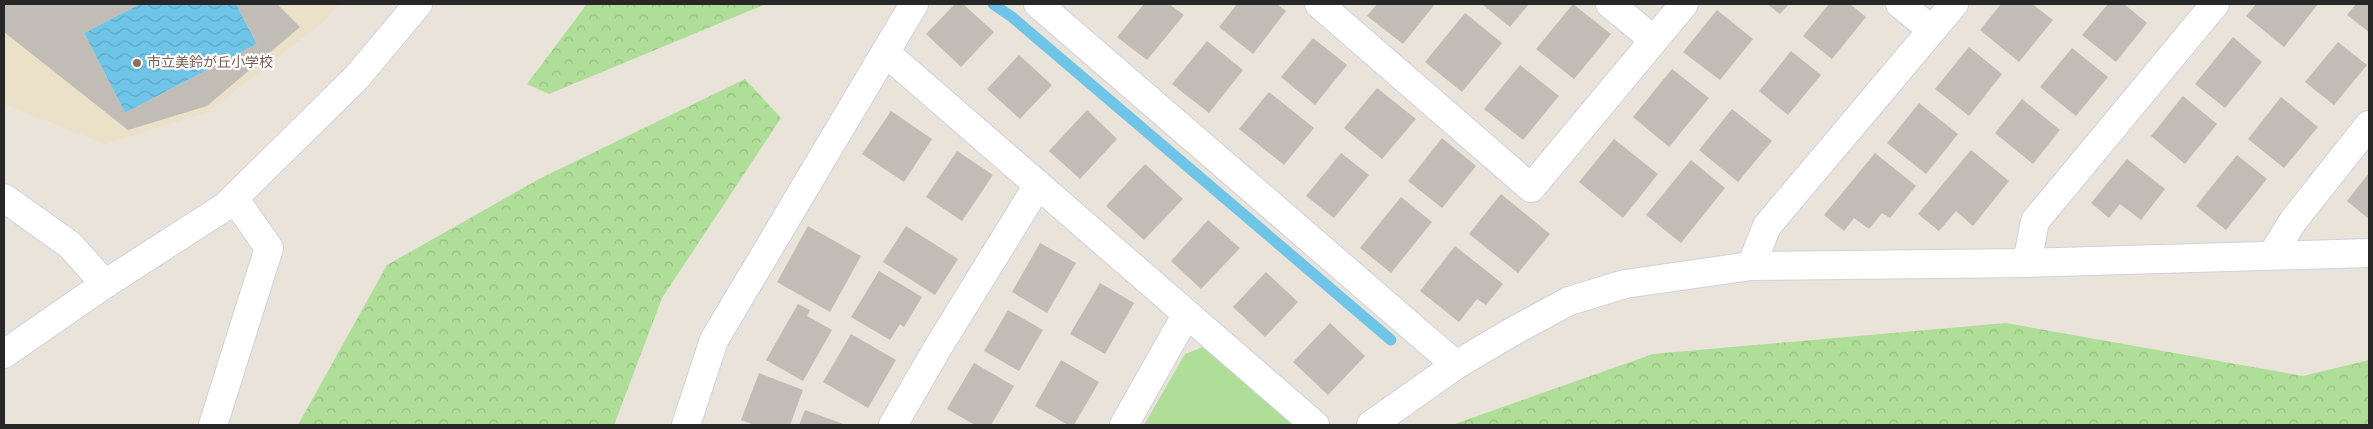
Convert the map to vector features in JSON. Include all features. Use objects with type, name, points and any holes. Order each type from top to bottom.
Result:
[{"type":"street","points":[[4,354],[105,284],[226,206],[357,76],[418,4]]},
{"type":"street","points":[[686,425],[714,340],[886,54],[914,4]]},
{"type":"street","points":[[1038,4],[1456,365]]},
{"type":"street","points":[[1319,4],[1531,188],[1684,4]]},
{"type":"street","points":[[1610,4],[1654,40]]},
{"type":"street","points":[[1900,4],[1932,30]]},
{"type":"street","points":[[1751,266],[1767,226],[1954,4]]},
{"type":"street","points":[[2027,263],[2035,221],[2215,4]]},
{"type":"street","points":[[886,54],[1315,425]]},
{"type":"street","points":[[2272,255],[2292,221],[2369,125]]},
{"type":"street","points":[[893,425],[937,348],[1038,185]]},
{"type":"street","points":[[4,198],[70,245],[105,284]]},
{"type":"street","points":[[214,425],[269,248],[234,198]]},
{"type":"street","points":[[1371,425],[1456,365],[1569,301],[1625,284],[1751,266],[2027,263],[2369,253]]},
{"type":"street","points":[[1124,425],[1186,315]]},
{"type":"shaded area","name":"市立美鈴が丘小学校","points":[[4,4],[339,4],[324,21],[208,112],[105,144],[4,104]]},
{"type":"green space","points":[[587,4],[766,4],[549,94],[527,84]]},
{"type":"green space","points":[[745,79],[781,118],[662,298],[614,425],[298,425],[387,265],[539,179]]},
{"type":"green space","points":[[2006,323],[2303,376],[2369,360],[2369,425],[1452,425],[1653,354]]},
{"type":"green space","points":[[1203,347],[1301,422],[1300,425],[1144,425],[1185,354]]},
{"type":"water","points":[[140,4],[236,4],[257,44],[125,113],[84,33]]},
{"type":"building","points":[[4,4],[140,4],[84,33],[125,113],[257,44],[236,4],[277,4],[300,27],[207,106],[128,130],[4,32]]},
{"type":"building","points":[[955,4],[963,4],[994,32],[961,67],[926,34]]},
{"type":"building","points":[[1144,4],[1169,4],[1184,15],[1147,60],[1117,37]]},
{"type":"building","points":[[1237,4],[1277,4],[1286,11],[1253,54],[1219,27]]},
{"type":"building","points":[[1377,4],[1435,4],[1403,44],[1367,16]]},
{"type":"building","points":[[1482,4],[1529,4],[1510,27]]},
{"type":"building","points":[[1573,4],[1611,34],[1574,79],[1536,49]]},
{"type":"building","points":[[1767,4],[1789,4],[1780,14]]},
{"type":"building","points":[[1829,4],[1850,4],[1866,17],[1832,59],[1803,36]]},
{"type":"building","points":[[2001,4],[2032,4],[2053,20],[2019,62],[1980,30]]},
{"type":"building","points":[[2108,4],[2124,4],[2147,23],[2116,62],[2082,35]]},
{"type":"building","points":[[2256,4],[2318,4],[2284,47],[2246,16]]},
{"type":"building","points":[[2356,4],[2369,4],[2369,32],[2347,15]]},
{"type":"building","points":[[1717,10],[1753,39],[1720,80],[1683,52]]},
{"type":"building","points":[[1465,13],[1502,43],[1462,92],[1425,62]]},
{"type":"building","points":[[2233,37],[2262,62],[2225,108],[2195,84]]},
{"type":"building","points":[[1313,38],[1347,65],[1315,105],[1281,77]]},
{"type":"building","points":[[1207,41],[1243,70],[1209,113],[1172,84]]},
{"type":"building","points":[[2338,42],[2367,65],[2334,105],[2305,82]]},
{"type":"building","points":[[1969,47],[2002,74],[1969,116],[1935,89]]},
{"type":"building","points":[[2072,48],[2108,77],[2076,116],[2040,87]]},
{"type":"building","points":[[1791,51],[1821,75],[1788,115],[1759,91]]},
{"type":"building","points":[[1019,55],[1052,85],[1020,119],[987,89]]},
{"type":"building","points":[[1520,65],[1559,96],[1523,140],[1484,109]]},
{"type":"building","points":[[1672,69],[1709,98],[1669,147],[1633,117]]},
{"type":"building","points":[[1377,88],[1416,119],[1382,159],[1344,128]]},
{"type":"building","points":[[1269,92],[1314,128],[1284,165],[1239,129]]},
{"type":"building","points":[[2183,96],[2217,124],[2185,164],[2151,136]]},
{"type":"building","points":[[2281,97],[2318,127],[2284,168],[2248,139]]},
{"type":"building","points":[[2022,99],[2060,130],[2033,164],[1995,133]]},
{"type":"building","points":[[1919,103],[1958,134],[1926,174],[1887,143]]},
{"type":"building","points":[[1732,109],[1772,141],[1738,182],[1699,150]]},
{"type":"building","points":[[1087,110],[1117,139],[1080,179],[1049,151]]},
{"type":"building","points":[[891,111],[932,139],[904,182],[862,154]]},
{"type":"building","points":[[1442,138],[1476,166],[1442,208],[1408,181]]},
{"type":"building","points":[[1614,139],[1658,174],[1623,218],[1579,182]]},
{"type":"building","points":[[1971,150],[2009,181],[1973,226],[1956,211],[1939,231],[1918,214]]},
{"type":"building","points":[[957,151],[993,175],[962,221],[926,197]]},
{"type":"building","points":[[1341,153],[1369,175],[1334,218],[1306,196]]},
{"type":"building","points":[[1875,153],[1916,186],[1890,218],[1882,213],[1869,229],[1854,218],[1844,231],[1824,215]]},
{"type":"building","points":[[2237,155],[2267,179],[2226,230],[2196,206]]},
{"type":"building","points":[[2127,159],[2165,189],[2141,220],[2120,204],[2109,218],[2091,203]]},
{"type":"building","points":[[1691,160],[1725,188],[1681,243],[1646,215]]},
{"type":"building","points":[[1145,164],[1183,199],[1144,240],[1106,206]]},
{"type":"building","points":[[2369,173],[2369,219],[2347,201]]},
{"type":"building","points":[[1501,194],[1550,234],[1518,273],[1469,234]]},
{"type":"building","points":[[1401,197],[1432,222],[1391,273],[1360,248]]},
{"type":"building","points":[[1208,220],[1240,248],[1201,289],[1171,261]]},
{"type":"building","points":[[808,226],[861,256],[830,312],[777,282]]},
{"type":"building","points":[[906,226],[958,259],[935,295],[883,262]]},
{"type":"building","points":[[1040,243],[1076,263],[1047,313],[1012,292]]},
{"type":"building","points":[[1455,246],[1503,284],[1486,305],[1477,299],[1459,322],[1420,291]]},
{"type":"building","points":[[879,271],[922,297],[904,327],[900,324],[890,340],[851,317]]},
{"type":"building","points":[[1266,272],[1298,302],[1265,337],[1233,307]]},
{"type":"building","points":[[1100,283],[1134,303],[1105,354],[1070,334]]},
{"type":"building","points":[[798,304],[810,310],[807,316],[832,330],[803,381],[766,360]]},
{"type":"building","points":[[1008,310],[1043,330],[1019,371],[984,351]]},
{"type":"building","points":[[1330,323],[1365,356],[1328,395],[1293,362]]},
{"type":"building","points":[[851,334],[896,360],[868,408],[823,382]]},
{"type":"building","points":[[1061,360],[1099,382],[1074,425],[1068,425],[1035,406]]},
{"type":"building","points":[[974,363],[1014,386],[991,425],[975,425],[947,409]]},
{"type":"building","points":[[759,373],[803,390],[790,425],[755,425],[741,420]]},
{"type":"building","points":[[805,410],[846,425],[799,425]]},
{"type":"waterway","points":[[993,4],[1012,17],[1391,340]]},
{"type":"place","name":"市立美鈴が丘小学校","points":[[137,63]]}]
